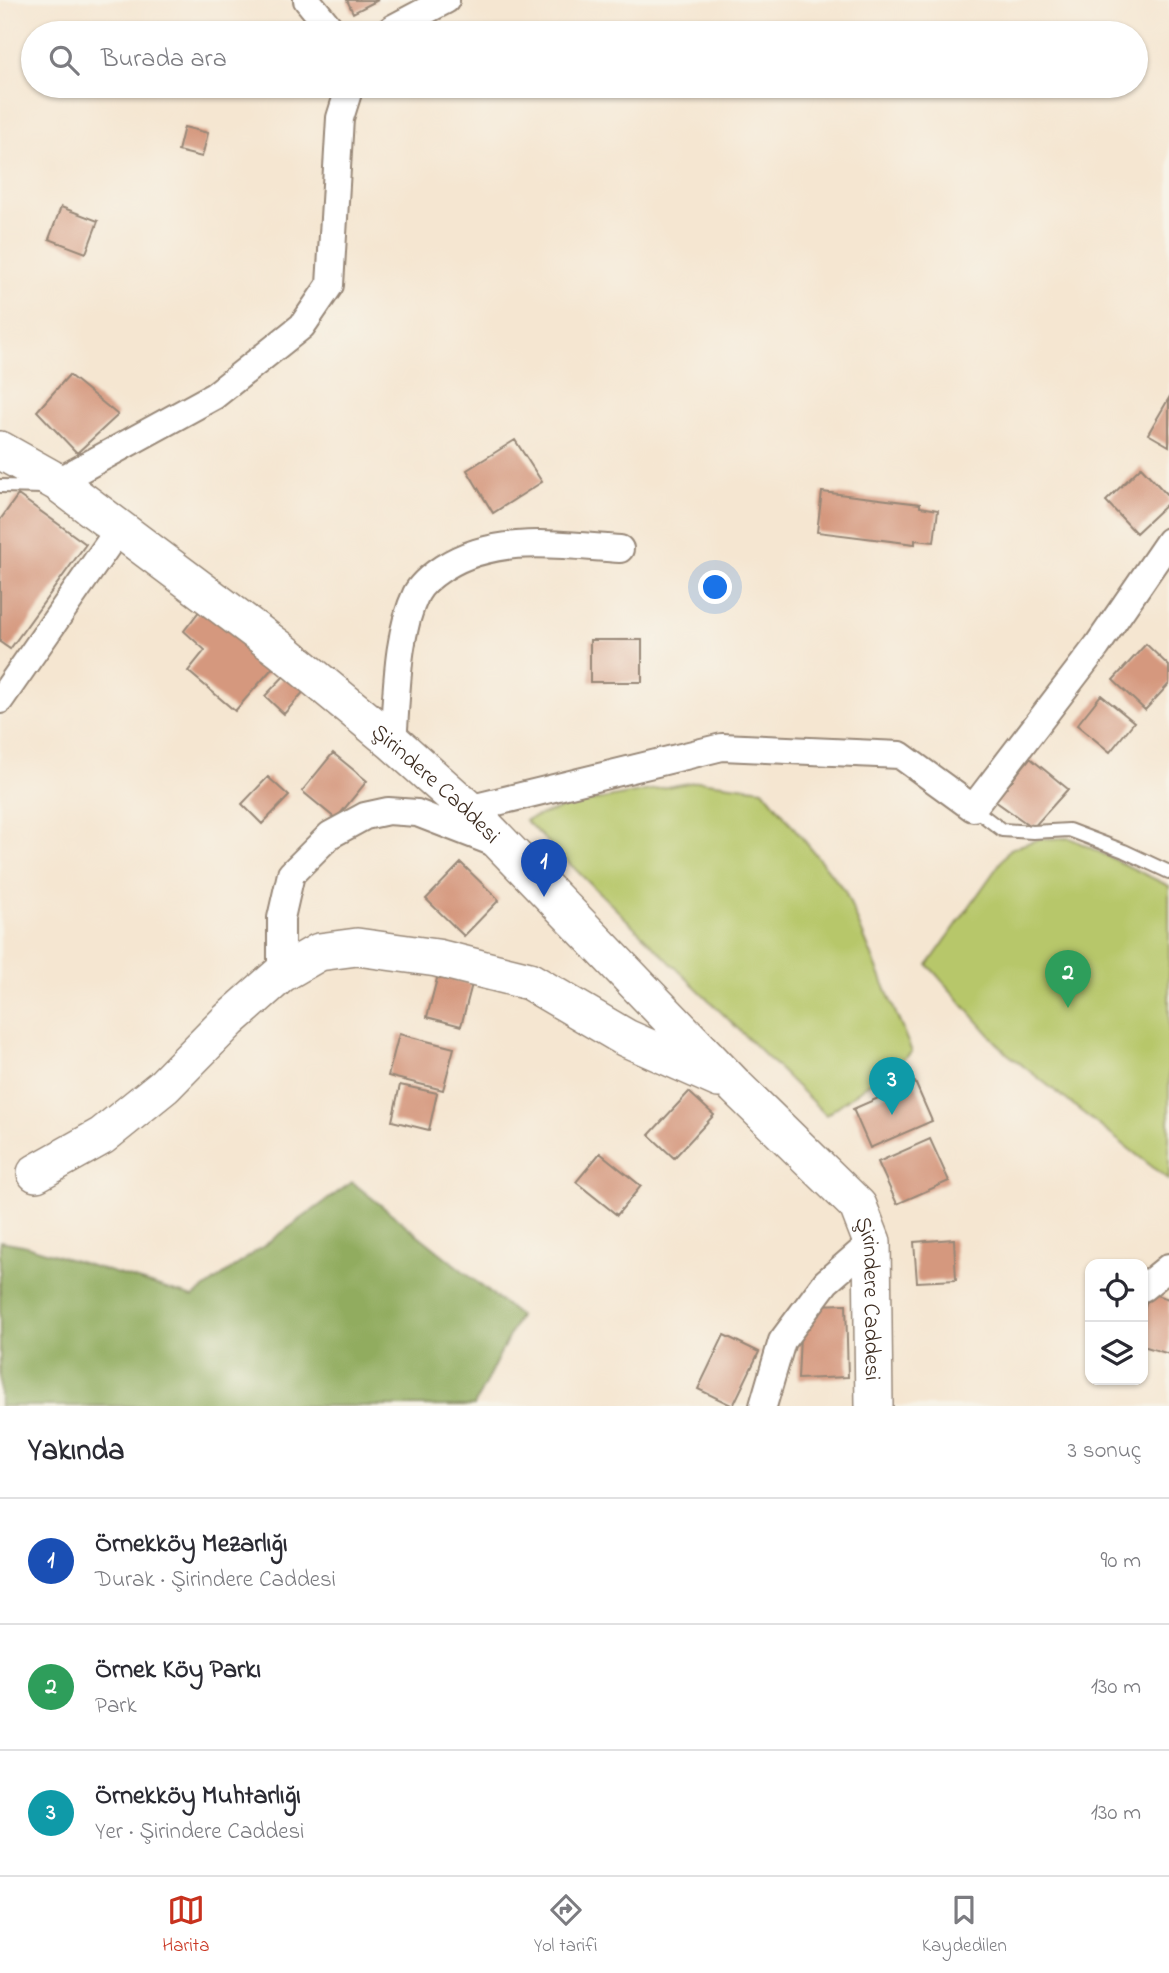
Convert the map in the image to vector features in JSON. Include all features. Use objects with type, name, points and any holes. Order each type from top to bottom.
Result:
[{"type":"street","points":[[307,0],[324,21]]},
{"type":"street","points":[[406,21],[446,0]]},
{"type":"street","points":[[57,482],[214,396],[302,326],[330,285],[340,118],[347,98]]},
{"type":"street","name":"Şirindere Caddesi","points":[[0,450],[57,482],[119,528],[281,650],[393,742],[468,809],[736,1087],[858,1206],[872,1242],[874,1406]]},
{"type":"street","points":[[2,694],[119,528]]},
{"type":"street","points":[[468,809],[722,747],[900,755],[973,808],[1097,646],[1169,541]]},
{"type":"street","points":[[393,742],[403,638],[417,593],[435,574],[460,558],[494,548],[540,543],[620,549]]},
{"type":"street","points":[[281,974],[281,918],[291,874],[330,835],[365,816],[388,811],[417,813],[505,847]]},
{"type":"street","points":[[36,1173],[102,1136],[164,1086],[229,1020],[281,974],[319,952],[357,947],[437,958],[529,981],[626,1038],[736,1087]]},
{"type":"street","points":[[763,1406],[782,1341],[826,1282],[872,1242]]},
{"type":"street","points":[[1148,1284],[1169,1267]]},
{"type":"lane","points":[[0,486],[34,488],[57,482]]},
{"type":"lane","points":[[973,808],[1002,830],[1069,830],[1169,872]]},
{"type":"green space","points":[[699,781],[763,789],[845,891],[912,1052],[826,1115],[525,820],[575,804]]},
{"type":"green space","points":[[1070,838],[1169,886],[1169,1180],[1004,1051],[928,965],[1010,849],[1039,839]]},
{"type":"green space","points":[[352,1182],[519,1316],[474,1406],[0,1406],[0,1241],[23,1245],[193,1297]]},
{"type":"building","points":[[347,0],[378,0],[353,13]]},
{"type":"building","points":[[184,127],[208,133],[202,157],[178,151]]},
{"type":"building","points":[[61,207],[98,221],[86,253],[49,239]]},
{"type":"building","points":[[69,375],[118,415],[77,453],[37,411]]},
{"type":"building","points":[[1169,398],[1169,446],[1148,434]]},
{"type":"building","points":[[515,440],[542,482],[493,513],[467,470]]},
{"type":"building","points":[[1141,467],[1169,497],[1169,502],[1136,533],[1106,501]]},
{"type":"building","points":[[822,492],[920,504],[920,507],[938,510],[934,542],[915,540],[915,544],[817,532]]},
{"type":"building","points":[[18,495],[86,544],[10,649],[0,642],[0,520]]},
{"type":"building","points":[[204,605],[276,664],[235,711],[188,671],[205,650],[184,631]]},
{"type":"building","points":[[590,640],[642,640],[642,682],[590,682]]},
{"type":"building","points":[[1146,644],[1169,666],[1169,684],[1145,710],[1113,680]]},
{"type":"building","points":[[288,672],[306,689],[284,714],[265,696]]},
{"type":"building","points":[[1101,695],[1134,722],[1110,752],[1077,725]]},
{"type":"building","points":[[333,753],[367,781],[336,819],[302,791]]},
{"type":"building","points":[[1030,758],[1068,789],[1033,828],[995,801]]},
{"type":"building","points":[[268,777],[289,796],[262,824],[242,804]]},
{"type":"building","points":[[461,863],[499,900],[464,936],[426,899]]},
{"type":"building","points":[[438,975],[472,984],[461,1026],[427,1017]]},
{"type":"building","points":[[399,1034],[454,1048],[443,1090],[388,1076]]},
{"type":"building","points":[[915,1082],[932,1121],[870,1148],[853,1109]]},
{"type":"building","points":[[400,1085],[437,1093],[429,1130],[392,1121]]},
{"type":"building","points":[[689,1092],[714,1115],[674,1158],[649,1135]]},
{"type":"building","points":[[930,1139],[949,1181],[897,1204],[878,1162]]},
{"type":"building","points":[[600,1153],[641,1186],[617,1215],[576,1182]]},
{"type":"building","points":[[954,1239],[956,1280],[917,1282],[914,1242]]},
{"type":"building","points":[[1149,1293],[1169,1299],[1169,1354],[1148,1348]]},
{"type":"building","points":[[846,1304],[848,1377],[798,1379],[800,1335],[818,1305]]},
{"type":"building","points":[[724,1335],[759,1352],[733,1406],[698,1389]]},
{"type":"place","name":"Örnekköy Mezarlığı","points":[[544,897]]},
{"type":"place","name":"Örnek Köy Parkı","points":[[1068,1008]]},
{"type":"place","name":"Örnekköy Muhtarlığı","points":[[892,1115]]}]
